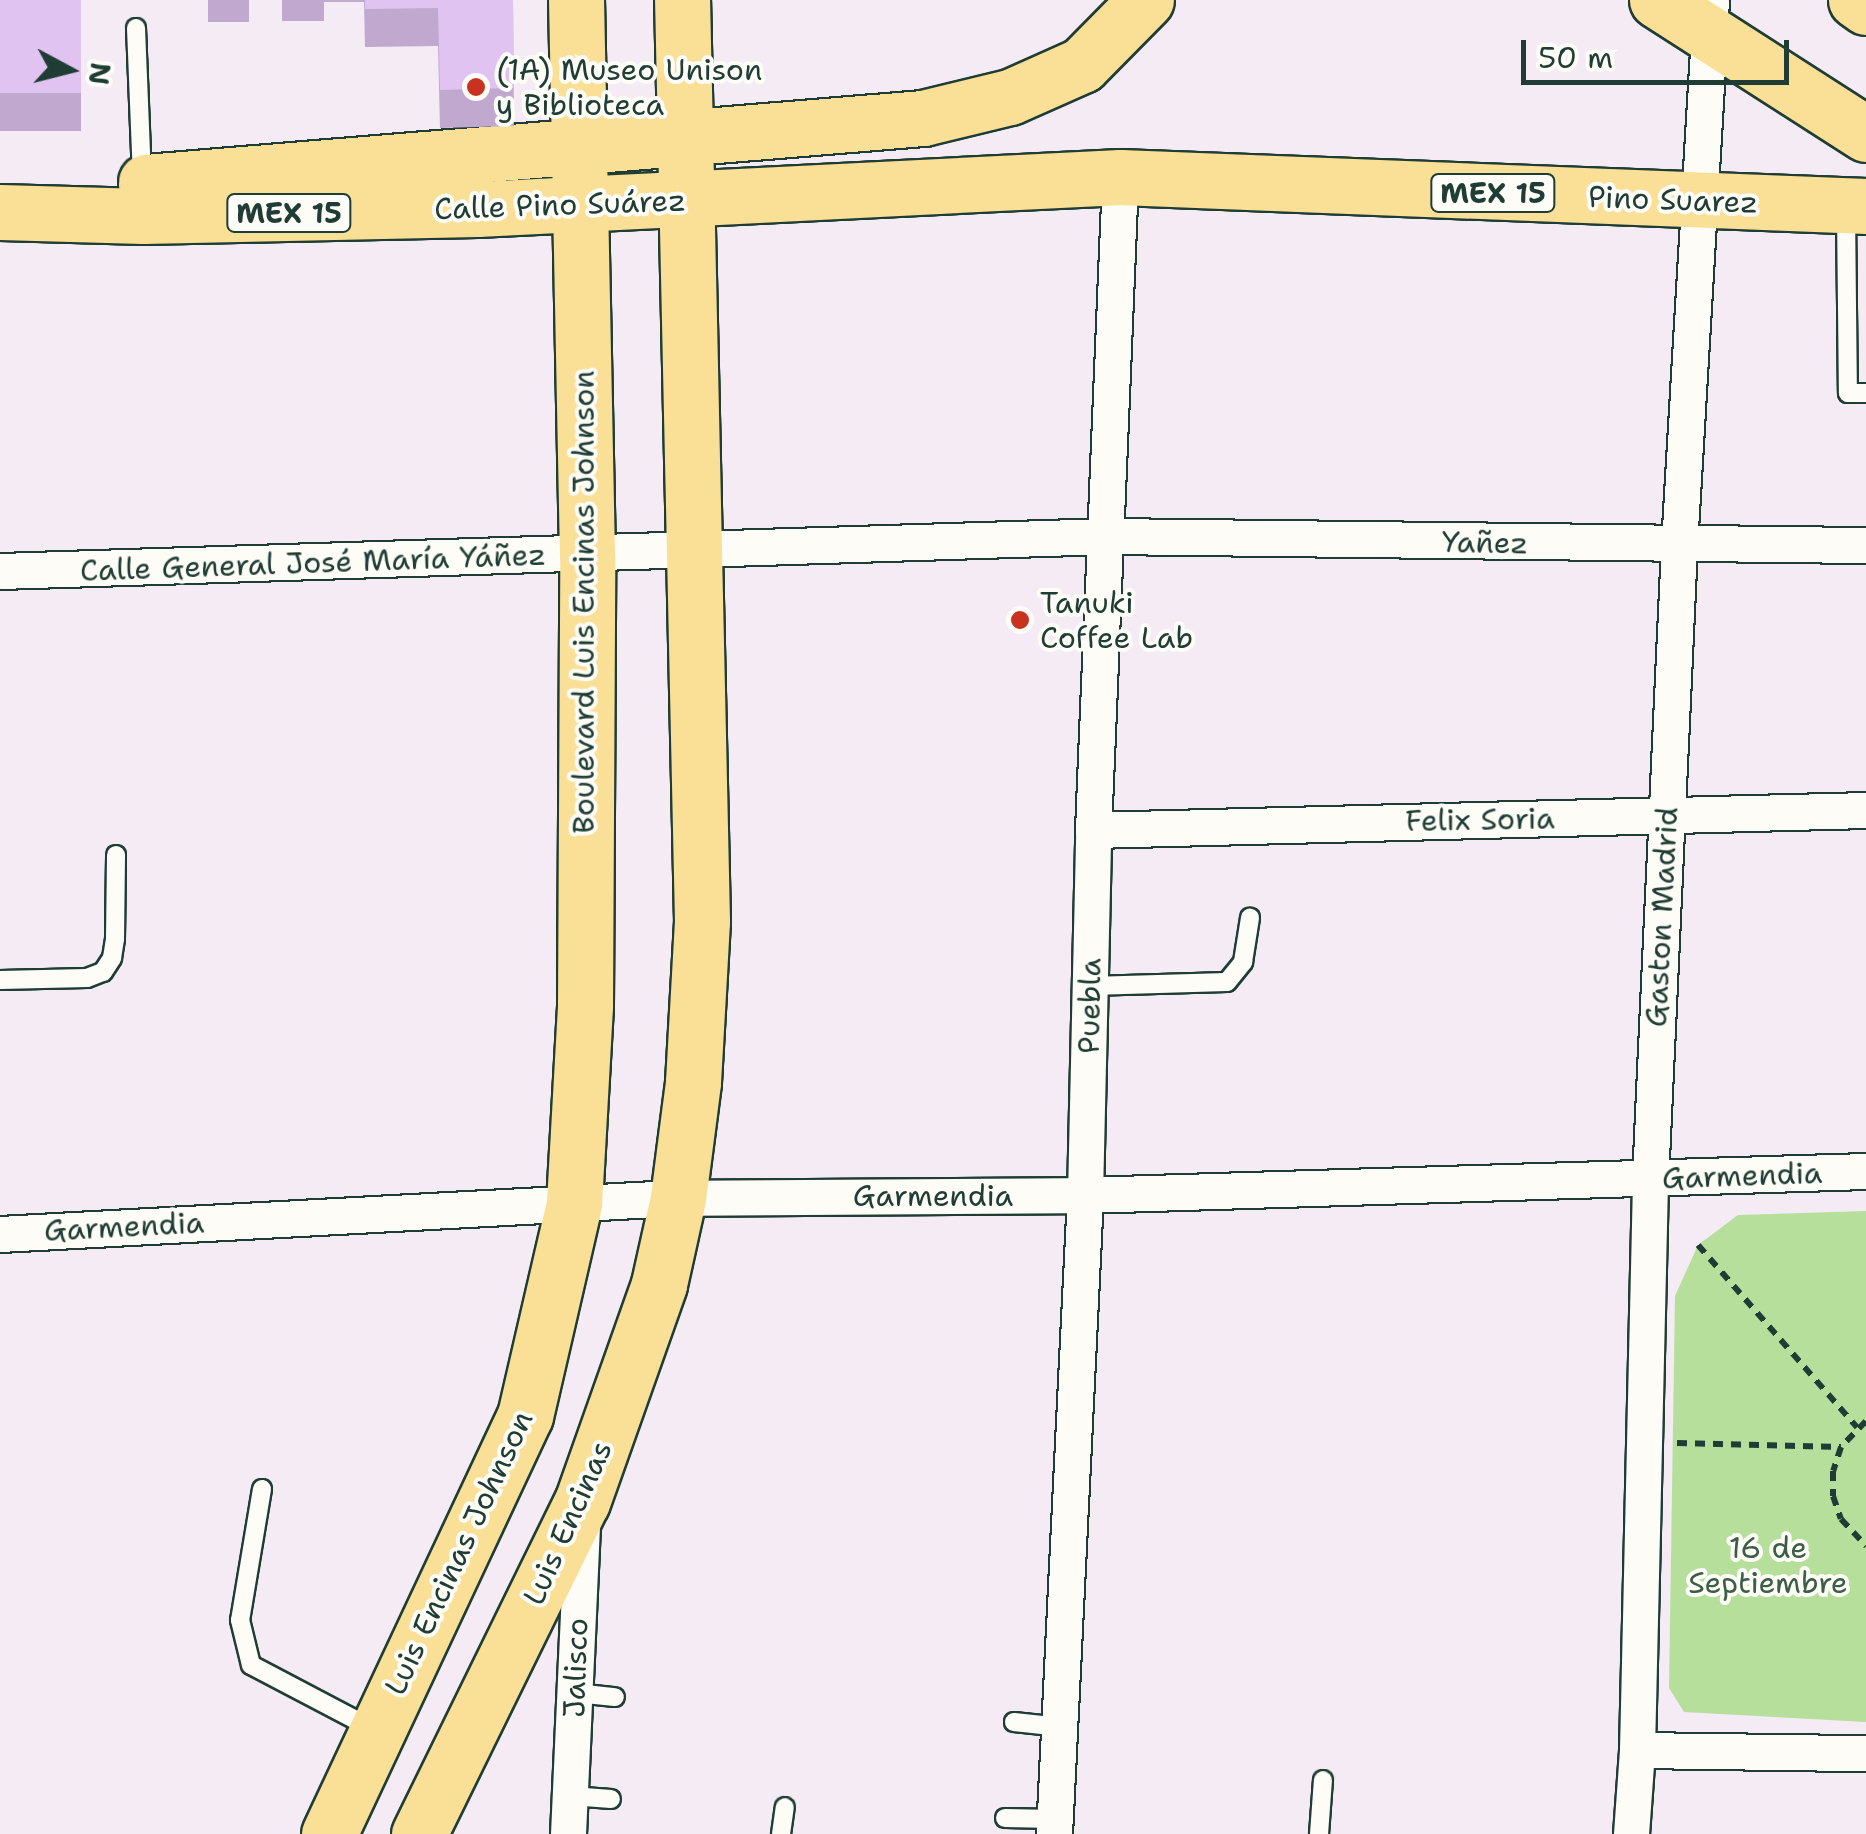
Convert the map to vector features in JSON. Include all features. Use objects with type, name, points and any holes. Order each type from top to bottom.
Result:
[{"type":"main road","name":"Boulevard Luis Encinas Johnson","points":[[574,1203],[585,1004],[587,556],[576,0]]},
{"type":"main road","points":[[678,1198],[693,1082],[702,921],[690,199],[715,136],[682,0]]},
{"type":"main road","points":[[142,199],[578,149],[923,118],[1010,97],[1082,65],[1146,0]]},
{"type":"main road","points":[[1656,0],[1710,15],[1866,134]]},
{"type":"main road","points":[[1856,0],[1866,6]]},
{"type":"main road","name":"Pino Suarez","points":[[1120,177],[1698,202],[1856,205]]},
{"type":"main road","name":"Calle Pino Suárez","points":[[0,209],[142,199],[578,206],[1120,177]]},
{"type":"main road","name":"Luis Encinas","points":[[419,1834],[582,1502],[659,1284],[678,1198]]},
{"type":"main road","name":"Luis Encinas Johnson","points":[[329,1834],[525,1416],[574,1203]]},
{"type":"street","name":"Gaston Madrid","points":[[1631,1834],[1638,1750],[1650,1180],[1679,546],[1710,15]]},
{"type":"street","name":"Puebla","points":[[1054,1826],[1086,1195],[1093,830],[1120,177]]},
{"type":"street","name":"Yañez","points":[[1105,536],[1679,546],[1866,545]]},
{"type":"street","name":"Calle General José María Yáñez","points":[[0,572],[587,556],[1105,536]]},
{"type":"street","name":"Felix Soria","points":[[1093,830],[1866,810]]},
{"type":"street","name":"Garmendia","points":[[0,1234],[678,1198],[1086,1195],[1866,1171]]},
{"type":"street","name":"Jalisco","points":[[567,1823],[582,1502]]},
{"type":"street","points":[[1638,1750],[1866,1753]]},
{"type":"lane","points":[[136,28],[142,199]]},
{"type":"lane","points":[[1856,205],[1848,393],[1866,393]]},
{"type":"lane","points":[[0,980],[87,978],[103,972],[112,958],[115,938],[116,855]]},
{"type":"lane","points":[[1090,986],[1227,982],[1244,962],[1250,918]]},
{"type":"lane","points":[[262,1489],[240,1620],[252,1665],[376,1731]]},
{"type":"lane","points":[[576,1693],[616,1696]]},
{"type":"lane","points":[[1014,1722],[1061,1726]]},
{"type":"lane","points":[[1319,1834],[1322,1780]]},
{"type":"lane","points":[[567,1823],[611,1798]]},
{"type":"lane","points":[[781,1834],[785,1808]]},
{"type":"lane","points":[[1005,1818],[1054,1826]]},
{"type":"path","points":[[1698,1246],[1856,1427]]},
{"type":"path","points":[[1866,1421],[1856,1427],[1841,1447],[1833,1470],[1833,1496],[1841,1519],[1866,1546]]},
{"type":"path","points":[[1673,1442],[1841,1447]]},
{"type":"green space","name":"16 de Septiembre","points":[[1866,1211],[1866,1722],[1684,1712],[1669,1688],[1675,1296],[1698,1245],[1738,1215]]},
{"type":"building","points":[[0,0],[81,0],[81,93],[0,93]]},
{"type":"building","points":[[365,0],[513,0],[514,88],[440,90],[438,8],[365,9]]},
{"type":"place","name":"(1A) Museo Unison y Biblioteca","points":[[476,87]]},
{"type":"place","name":"Tanuki Coffee Lab","points":[[1020,620]]}]
